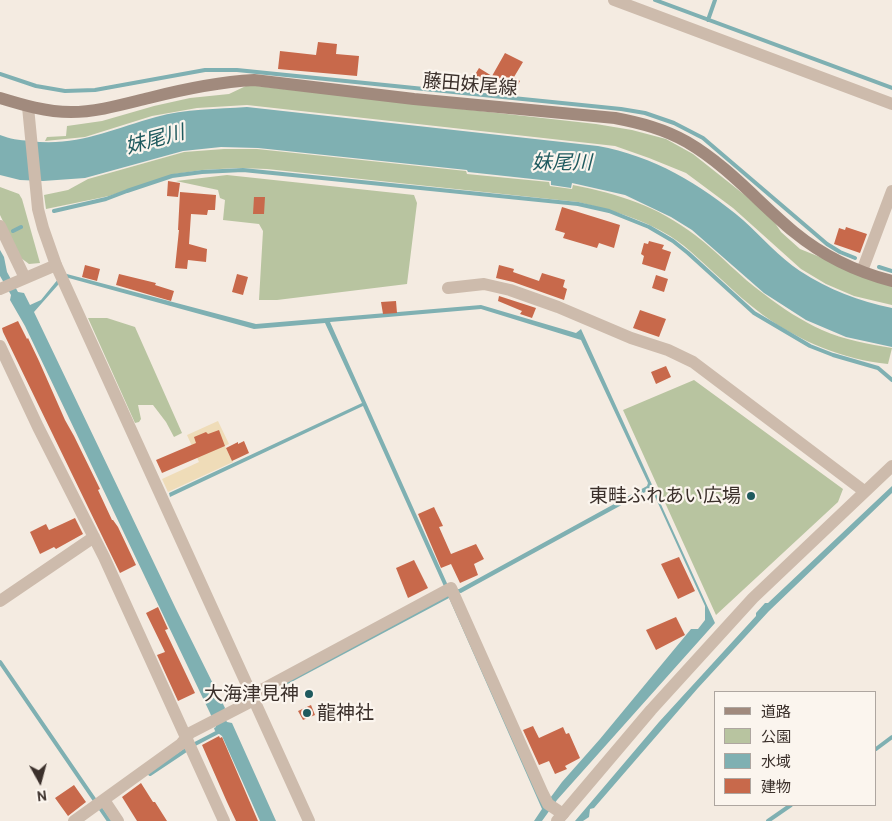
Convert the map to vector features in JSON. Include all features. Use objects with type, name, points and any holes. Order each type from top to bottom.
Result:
[{"type":"main road","name":"藤田妹尾線","points":[[0,98],[28,107],[57,111],[87,111],[188,89],[233,81],[254,80],[642,123],[665,131],[686,142],[723,167],[802,238],[842,262],[892,281]]},
{"type":"street","points":[[614,0],[892,104]]},
{"type":"street","points":[[28,107],[35,189],[43,228],[56,265],[309,821]]},
{"type":"street","points":[[862,271],[892,191]]},
{"type":"street","points":[[0,226],[11,284],[56,265]]},
{"type":"street","points":[[448,288],[484,284],[510,290],[558,306],[631,338],[668,350],[692,362],[864,491]]},
{"type":"street","points":[[0,346],[143,641],[224,821]]},
{"type":"street","points":[[188,744],[190,733],[221,718],[253,698],[450,592],[555,811],[760,592],[892,466]]},
{"type":"street","points":[[0,601],[94,538]]},
{"type":"street","points":[[74,821],[102,804],[181,744],[188,744]]},
{"type":"street","points":[[102,804],[118,821]]},
{"type":"green space","points":[[248,85],[596,124],[632,130],[666,139],[693,154],[746,196],[773,220],[781,232],[800,249],[892,286],[892,305],[854,296],[826,284],[801,269],[733,208],[686,173],[615,146],[247,105],[197,108],[152,116],[85,137],[45,141],[47,137],[66,136],[67,126],[102,121],[190,98],[229,94]]},
{"type":"green space","points":[[257,149],[466,171],[467,174],[549,182],[550,186],[572,189],[573,185],[622,197],[652,209],[681,225],[704,242],[755,287],[807,323],[839,336],[892,348],[888,364],[839,354],[807,341],[752,307],[690,251],[670,236],[637,219],[578,202],[267,169],[237,168],[175,174],[109,196],[46,209],[44,195],[68,190],[88,179],[184,152]]},
{"type":"green space","points":[[227,175],[414,195],[417,203],[407,284],[277,300],[259,300],[263,231],[259,224],[223,220],[225,200],[220,198],[218,190],[176,181]]},
{"type":"green space","points":[[0,187],[19,194],[22,199],[40,263],[29,264],[21,258],[0,215]]},
{"type":"green space","points":[[88,318],[107,318],[135,327],[182,433],[174,437],[166,422],[153,405],[138,405],[141,419],[135,423]]},
{"type":"green space","name":"東畦ふれあい広場","points":[[694,380],[843,489],[838,502],[716,615],[623,410]]},
{"type":"sand","points":[[218,421],[229,444],[225,446],[233,462],[168,492],[162,479],[199,462],[187,435]]},
{"type":"water","name":"妹尾川","points":[[247,107],[598,146],[657,164],[693,183],[727,207],[785,260],[811,278],[845,294],[892,308],[892,347],[846,337],[806,320],[764,293],[692,230],[671,217],[625,195],[572,183],[571,188],[551,185],[551,181],[468,172],[467,170],[258,148],[221,147],[183,151],[85,178],[43,181],[20,180],[0,175],[0,135],[26,141],[63,141],[94,136],[167,114]]},
{"type":"water","points":[[0,250],[4,257],[7,272],[18,292],[24,293],[30,305],[41,300],[63,273],[256,324],[481,305],[576,333],[581,329],[715,623],[557,800],[542,821],[534,821],[542,809],[449,598],[267,695],[265,691],[447,593],[363,406],[170,497],[169,493],[362,403],[325,323],[254,329],[65,277],[34,312],[225,708],[222,714],[227,722],[232,723],[276,821],[260,821],[222,736],[215,731],[214,728],[216,727],[210,713],[25,326],[10,300],[11,295],[0,276]],"holes":[[[481,309],[581,340],[648,483],[647,486],[459,589],[450,590],[330,322]],[[652,490],[705,606],[705,620],[698,629],[691,629],[562,782],[545,805],[455,592],[461,593]]]},
{"type":"water","points":[[892,486],[892,493],[769,611],[698,688],[594,808],[590,809],[589,817],[583,821],[575,821],[659,722],[756,616],[756,613],[765,603],[768,603]]},
{"type":"building","points":[[318,42],[337,44],[336,54],[359,56],[357,76],[278,69],[280,51],[316,55]]},
{"type":"building","points":[[505,53],[523,62],[514,77],[520,81],[514,92],[499,86],[494,94],[471,81],[479,68],[492,76]]},
{"type":"building","points":[[168,181],[180,183],[178,197],[167,196]]},
{"type":"building","points":[[180,192],[216,195],[215,210],[208,210],[207,215],[191,214],[189,244],[207,249],[206,262],[188,260],[187,269],[175,268]]},
{"type":"building","points":[[254,197],[265,197],[264,214],[253,214]]},
{"type":"building","points":[[562,207],[620,225],[614,248],[599,243],[597,248],[563,238],[565,233],[555,230]]},
{"type":"building","points":[[846,227],[867,234],[860,253],[834,244],[839,228],[845,230]]},
{"type":"building","points":[[649,241],[664,245],[662,249],[671,252],[665,271],[642,264],[644,256],[641,254],[644,243],[648,244]]},
{"type":"building","points":[[85,265],[100,269],[97,281],[82,277]]},
{"type":"building","points":[[499,265],[514,269],[513,272],[539,281],[542,273],[565,280],[563,287],[567,289],[564,300],[496,278]]},
{"type":"building","points":[[119,274],[156,283],[155,285],[174,291],[171,301],[116,285]]},
{"type":"building","points":[[237,274],[248,277],[243,295],[232,292]]},
{"type":"building","points":[[656,275],[668,279],[664,292],[652,288]]},
{"type":"building","points":[[499,296],[536,308],[532,318],[520,314],[522,311],[498,301]]},
{"type":"building","points":[[396,301],[397,313],[383,314],[381,302]]},
{"type":"building","points":[[640,310],[666,319],[659,337],[633,328]]},
{"type":"building","points":[[18,321],[28,338],[65,420],[100,489],[98,490],[112,520],[118,527],[136,565],[120,573],[3,332],[2,328]]},
{"type":"building","points":[[666,366],[671,377],[656,384],[651,372]]},
{"type":"building","points":[[219,430],[225,446],[162,473],[156,460],[196,443],[194,437],[206,432],[208,434]]},
{"type":"building","points":[[244,441],[249,453],[232,461],[226,448]]},
{"type":"building","points":[[434,507],[443,526],[439,527],[451,554],[476,544],[484,559],[474,564],[478,575],[460,583],[451,564],[441,568],[418,514]]},
{"type":"building","points":[[75,518],[83,534],[56,549],[54,547],[40,554],[30,532],[46,524],[49,530]]},
{"type":"building","points":[[679,557],[695,591],[678,599],[661,564]]},
{"type":"building","points":[[414,560],[428,588],[408,598],[396,568]]},
{"type":"building","points":[[158,607],[168,629],[165,630],[195,693],[178,701],[157,655],[165,652],[146,613]]},
{"type":"building","points":[[676,617],[685,635],[656,650],[646,630]]},
{"type":"building","name":"龍神社","points":[[311,705],[315,715],[303,720],[298,711]]},
{"type":"building","points":[[533,726],[539,738],[563,727],[566,734],[569,733],[580,758],[565,766],[567,769],[555,774],[549,761],[539,765],[523,730]]},
{"type":"building","points":[[219,736],[220,738],[222,737],[258,821],[236,821],[227,802],[202,745]]},
{"type":"building","points":[[141,783],[167,821],[137,821],[122,797]]},
{"type":"building","points":[[74,785],[86,802],[68,816],[55,798]]},
{"type":"waterway","points":[[655,0],[892,88]]},
{"type":"waterway","points":[[708,20],[715,0]]},
{"type":"waterway","points":[[0,74],[36,86],[65,91],[95,90],[205,70],[237,70],[645,113],[674,123],[703,138],[827,244],[855,258]]},
{"type":"waterway","points":[[54,211],[106,199],[172,176],[243,170],[578,204],[609,211],[649,227],[673,241],[688,253],[754,313],[810,346],[878,368],[892,380]]},
{"type":"waterway","points":[[13,231],[21,227]]},
{"type":"waterway","points":[[879,267],[892,271]]},
{"type":"waterway","points":[[0,662],[109,821]]},
{"type":"waterway","points":[[150,774],[195,744],[220,731]]},
{"type":"waterway","points":[[877,748],[892,737]]},
{"type":"waterway","points":[[768,821],[790,806]]},
{"type":"place","name":"東畦ふれあい広場","points":[[751,496]]},
{"type":"place","name":"大海津見神","points":[[309,694]]},
{"type":"place","name":"龍神社","points":[[307,713]]}]
